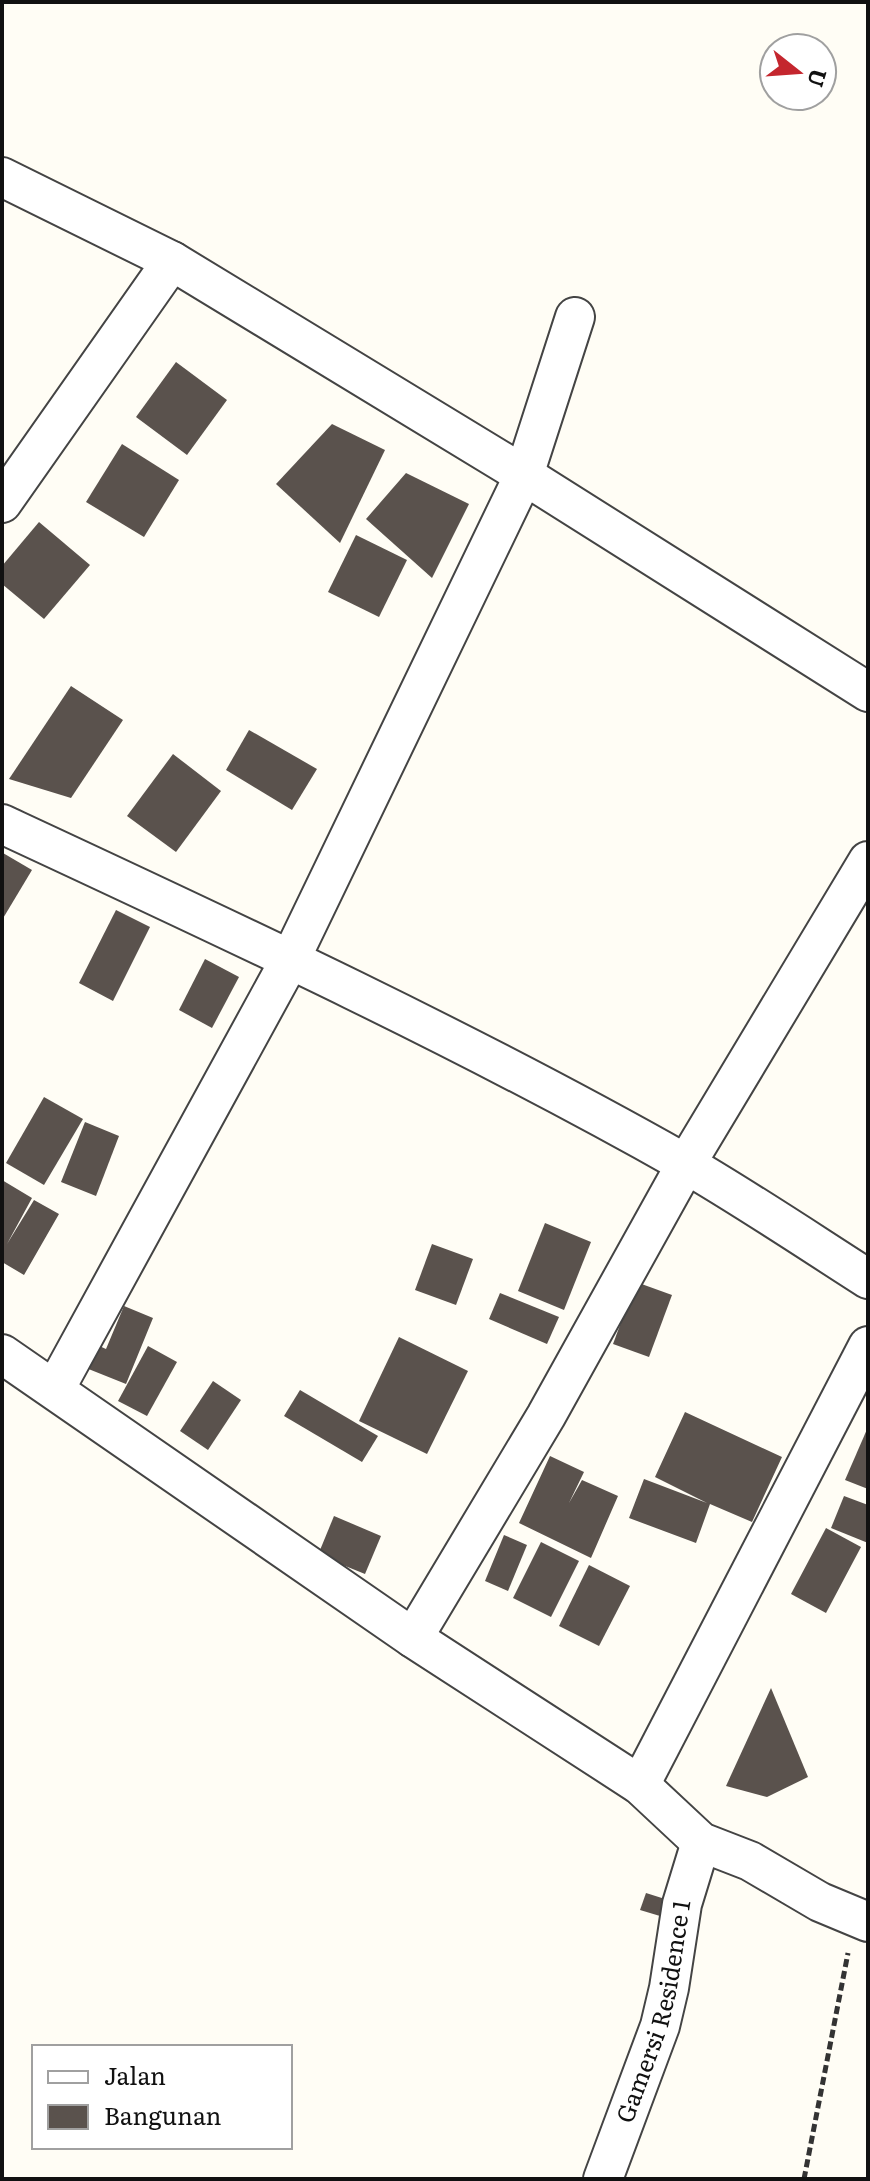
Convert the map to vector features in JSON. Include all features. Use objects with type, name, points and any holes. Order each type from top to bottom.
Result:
[{"type":"street","points":[[2,177],[172,261],[524,475],[868,692]]},
{"type":"street","points":[[2,503],[172,261]]},
{"type":"street","points":[[55,1389],[291,958],[524,475],[575,317]]},
{"type":"street","points":[[2,824],[291,958],[560,1096],[686,1164],[868,1279]]},
{"type":"street","points":[[413,1638],[546,1416],[686,1164],[868,861]]},
{"type":"street","points":[[640,1785],[859,1387],[868,1346]]},
{"type":"street","points":[[2,1354],[413,1638],[640,1785],[701,1842],[750,1861],[820,1902],[862,1920]]},
{"type":"street","name":"Gamersi Residence 1","points":[[603,2179],[660,2026],[682,1904],[701,1842]]},
{"type":"path","points":[[804,2179],[862,1920]]},
{"type":"building","points":[[176,362],[227,400],[187,455],[136,417]]},
{"type":"building","points":[[332,424],[385,450],[340,543],[276,484]]},
{"type":"building","points":[[122,444],[179,480],[144,537],[86,502]]},
{"type":"building","points":[[406,473],[469,504],[432,578],[366,519]]},
{"type":"building","points":[[39,522],[90,565],[44,619],[2,584],[2,566]]},
{"type":"building","points":[[356,535],[407,560],[379,617],[328,592]]},
{"type":"building","points":[[71,686],[123,720],[71,798],[9,779]]},
{"type":"building","points":[[249,730],[317,769],[292,810],[226,770]]},
{"type":"building","points":[[173,754],[221,791],[176,852],[127,816]]},
{"type":"building","points":[[2,855],[32,870],[2,920]]},
{"type":"building","points":[[116,910],[150,927],[113,1001],[79,983]]},
{"type":"building","points":[[205,959],[239,977],[212,1028],[179,1010]]},
{"type":"building","points":[[44,1097],[83,1119],[44,1185],[6,1163]]},
{"type":"building","points":[[85,1122],[119,1136],[96,1196],[61,1182]]},
{"type":"building","points":[[2,1180],[32,1198],[7,1244],[34,1200],[59,1214],[24,1275],[2,1262]]},
{"type":"building","points":[[545,1223],[591,1242],[564,1310],[518,1291]]},
{"type":"building","points":[[432,1244],[473,1259],[456,1305],[415,1290]]},
{"type":"building","points":[[636,1282],[672,1295],[649,1357],[613,1344]]},
{"type":"building","points":[[500,1293],[559,1317],[547,1344],[489,1319]]},
{"type":"building","points":[[124,1306],[153,1318],[126,1384],[76,1364],[86,1340],[106,1349]]},
{"type":"building","points":[[399,1337],[468,1371],[427,1454],[359,1421]]},
{"type":"building","points":[[148,1346],[177,1362],[147,1416],[118,1401]]},
{"type":"building","points":[[213,1381],[241,1400],[208,1450],[180,1431]]},
{"type":"building","points":[[300,1390],[378,1436],[362,1462],[284,1416]]},
{"type":"building","points":[[685,1412],[782,1457],[752,1522],[710,1504],[696,1543],[629,1518],[644,1479],[707,1503],[655,1477]]},
{"type":"building","points":[[868,1427],[868,1489],[845,1480]]},
{"type":"building","points":[[550,1456],[584,1472],[569,1503],[582,1480],[618,1496],[591,1558],[519,1523]]},
{"type":"building","points":[[844,1496],[868,1505],[868,1543],[831,1528]]},
{"type":"building","points":[[334,1516],[381,1536],[365,1574],[318,1555]]},
{"type":"building","points":[[826,1528],[861,1547],[826,1613],[791,1594]]},
{"type":"building","points":[[504,1535],[527,1545],[508,1591],[485,1581]]},
{"type":"building","points":[[541,1542],[579,1561],[551,1617],[513,1598]]},
{"type":"building","points":[[589,1565],[630,1586],[599,1646],[559,1626]]},
{"type":"building","points":[[771,1688],[808,1777],[767,1797],[726,1786]]},
{"type":"building","points":[[646,1893],[665,1899],[660,1916],[640,1910]]}]
